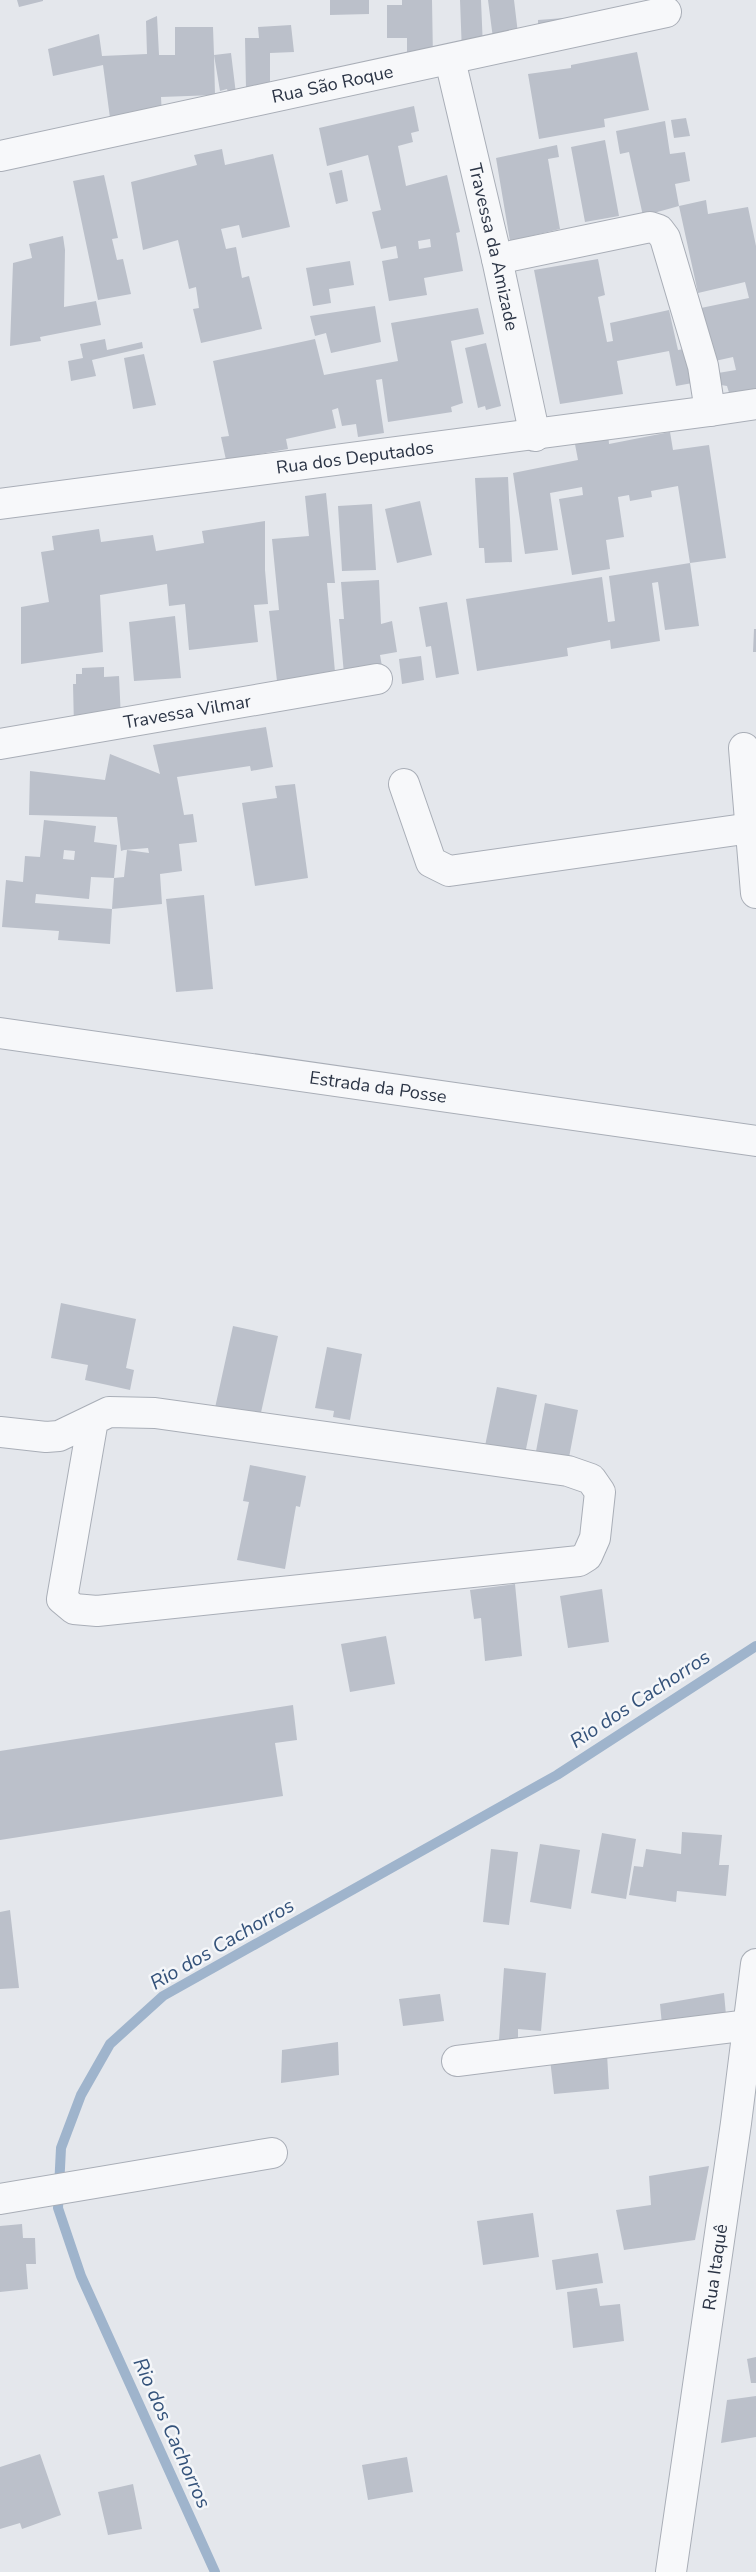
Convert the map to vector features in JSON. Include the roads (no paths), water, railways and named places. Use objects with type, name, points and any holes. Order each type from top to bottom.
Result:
[{"type":"street","name":"Rua São Roque","points":[[0,156],[666,12]]},
{"type":"street","name":"Travessa da Amizade","points":[[450,60],[497,259],[535,436]]},
{"type":"street","points":[[497,259],[650,227],[659,230],[665,238],[703,366],[710,411]]},
{"type":"street","name":"Rua dos Deputados","points":[[0,504],[535,436],[756,404]]},
{"type":"street","name":"Travessa Vilmar","points":[[0,744],[377,679]]},
{"type":"street","points":[[744,748],[756,893]]},
{"type":"street","points":[[404,784],[431,862],[449,871],[751,828]]},
{"type":"street","name":"Estrada da Posse","points":[[0,1033],[756,1141]]},
{"type":"street","points":[[0,1432],[46,1437],[59,1436],[109,1412],[155,1413],[582,1474],[591,1479],[600,1492],[595,1538],[587,1556],[579,1561],[98,1611],[74,1609],[62,1599],[93,1420]]},
{"type":"street","name":"Rua Itaquê","points":[[671,2572],[756,1964]]},
{"type":"street","points":[[457,2061],[749,2025]]},
{"type":"street","points":[[12,2197],[272,2153]]},
{"type":"waterway","name":"Rio dos Cachorros","points":[[215,2572],[81,2276],[58,2208],[61,2148],[81,2095],[110,2044],[163,1996],[557,1775],[756,1646]]}]
